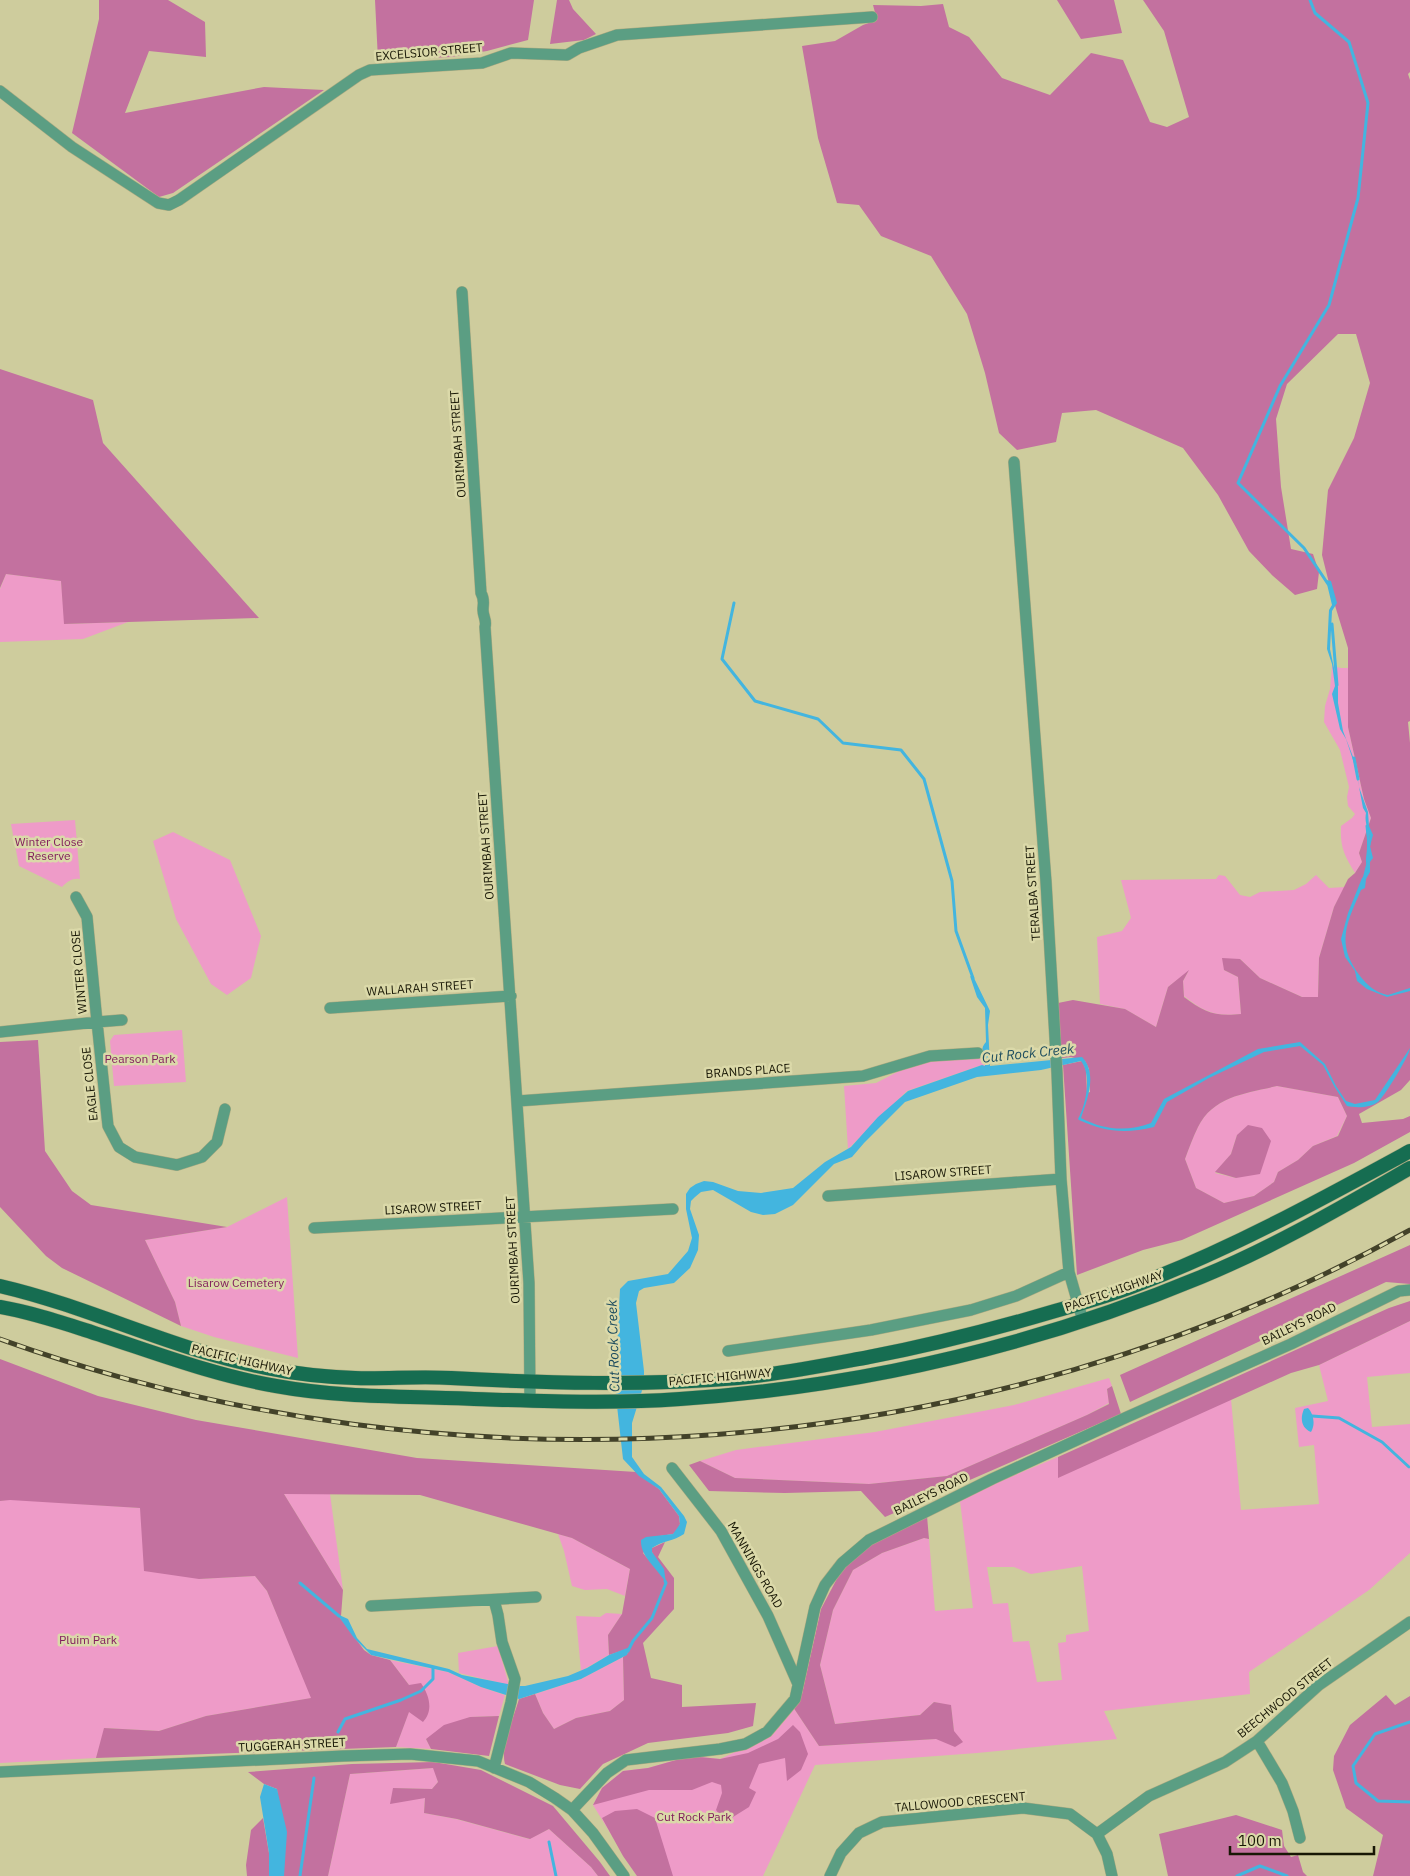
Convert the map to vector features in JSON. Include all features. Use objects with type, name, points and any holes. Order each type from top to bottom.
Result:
[{"type":"main road","name":"PACIFIC HIGHWAY","points":[[0,1286],[66,1305],[201,1352],[267,1368],[338,1377],[444,1377],[606,1383],[740,1378],[833,1364],[922,1346],[1005,1326],[1139,1284],[1231,1245],[1325,1198],[1410,1151]]},
{"type":"main road","name":"PACIFIC HIGHWAY","points":[[0,1307],[39,1316],[237,1378],[276,1386],[358,1396],[605,1401],[654,1400],[760,1392],[877,1374],[952,1358],[1083,1321],[1202,1277],[1241,1259],[1311,1224],[1410,1168]]},
{"type":"street","name":"EXCELSIOR STREET","points":[[0,91],[72,148],[158,202],[169,205],[179,200],[359,75],[370,70],[482,63],[510,53],[567,55],[579,48],[617,35],[872,17]]},
{"type":"street","name":"OURIMBAH STREET","points":[[462,292],[481,593],[484,601],[483,611],[486,621],[518,1101],[529,1283],[530,1400]]},
{"type":"street","name":"TERALBA STREET","points":[[1014,462],[1046,882],[1056,1048],[1061,1179],[1069,1272],[1083,1321]]},
{"type":"street","name":"WINTER CLOSE","points":[[76,897],[87,917],[98,1022],[122,1020]]},
{"type":"street","name":"WALLARAH STREET","points":[[330,1008],[510,996]]},
{"type":"street","points":[[0,1032],[98,1022]]},
{"type":"street","name":"EAGLE CLOSE","points":[[98,1022],[108,1126],[119,1147],[136,1157],[177,1165],[202,1157],[217,1142],[225,1110]]},
{"type":"street","name":"BRANDS PLACE","points":[[518,1101],[863,1076],[930,1056],[978,1053]]},
{"type":"street","name":"LISAROW STREET","points":[[828,1196],[1061,1179]]},
{"type":"street","name":"LISAROW STREET","points":[[314,1228],[673,1209]]},
{"type":"street","name":"PACIFIC HIGHWAY","points":[[728,1351],[863,1331],[971,1310],[1016,1296],[1069,1272]]},
{"type":"street","name":"BAILEYS ROAD","points":[[572,1810],[607,1773],[626,1760],[720,1749],[745,1744],[767,1732],[795,1699],[815,1607],[825,1585],[842,1562],[868,1540],[1127,1416],[1291,1344],[1399,1291],[1410,1290]]},
{"type":"street","name":"MANNINGS ROAD","points":[[672,1468],[721,1531],[768,1616],[798,1684]]},
{"type":"street","points":[[371,1606],[536,1597]]},
{"type":"street","points":[[494,1600],[502,1642],[515,1679],[494,1768]]},
{"type":"street","name":"BEECHWOOD STREET","points":[[1096,1834],[1148,1796],[1225,1762],[1257,1741],[1319,1686],[1410,1622]]},
{"type":"street","points":[[1257,1741],[1282,1783],[1293,1811],[1300,1838]]},
{"type":"street","name":"TUGGERAH STREET","points":[[0,1772],[410,1754],[478,1761],[542,1790],[572,1810],[593,1833],[624,1876]]},
{"type":"street","name":"TALLOWOOD CRESCENT","points":[[830,1876],[841,1853],[859,1833],[882,1822],[1023,1808],[1070,1814],[1096,1834],[1107,1854],[1112,1876]]},
{"type":"green space","points":[[6,574],[61,581],[65,624],[128,622],[83,639],[0,642],[0,589]]},
{"type":"green space","points":[[1332,666],[1348,668],[1348,727],[1364,799],[1371,818],[1359,853],[1362,862],[1355,873],[1344,851],[1341,840],[1341,826],[1355,814],[1348,806],[1349,787],[1340,750],[1324,722]]},
{"type":"green space","name":"Winter Close Reserve","points":[[75,820],[80,879],[70,880],[62,887],[19,866],[11,824]]},
{"type":"green space","points":[[173,832],[230,860],[261,936],[251,978],[227,995],[211,984],[176,919],[153,841]]},
{"type":"green space","points":[[1219,875],[1225,876],[1240,895],[1250,897],[1260,892],[1294,890],[1306,884],[1316,875],[1329,888],[1345,887],[1334,907],[1319,958],[1318,997],[1302,997],[1260,978],[1240,959],[1224,970],[1238,977],[1241,1014],[1224,1015],[1210,1012],[1184,996],[1183,981],[1188,972],[1168,987],[1156,1027],[1125,1009],[1100,1004],[1097,937],[1122,931],[1131,918],[1121,880],[1216,879]]},
{"type":"green space","name":"Pearson Park","points":[[182,1030],[186,1082],[114,1086],[110,1041],[114,1035]]},
{"type":"green space","points":[[988,1054],[988,1068],[982,1065],[907,1091],[848,1149],[844,1086],[876,1083],[905,1068],[932,1061]]},
{"type":"green space","points":[[1277,1086],[1338,1097],[1347,1116],[1337,1136],[1313,1146],[1298,1160],[1278,1172],[1274,1182],[1254,1196],[1224,1203],[1196,1188],[1185,1159],[1204,1117],[1212,1108],[1232,1097]],"holes":[[[1237,1135],[1236,1178],[1215,1173],[1231,1154]]]},
{"type":"green space","name":"Lisarow Cemetery","points":[[287,1197],[298,1358],[214,1337],[181,1326],[175,1302],[145,1240],[227,1227]]},
{"type":"green space","name":"Cut Rock Park","points":[[1410,1321],[1410,1373],[1367,1377],[1372,1427],[1410,1424],[1410,1553],[1369,1590],[1249,1672],[1250,1694],[1104,1711],[1117,1739],[977,1753],[815,1765],[763,1876],[637,1876],[593,1805],[602,1788],[623,1771],[648,1768],[690,1756],[720,1759],[772,1735],[791,1713],[793,1707],[819,1746],[936,1739],[954,1731],[951,1706],[934,1702],[920,1715],[835,1724],[820,1665],[833,1610],[853,1570],[882,1553],[924,1538],[929,1539],[935,1611],[973,1608],[960,1501],[996,1483],[1058,1457],[1059,1477],[1231,1399],[1241,1510],[1319,1504],[1314,1445],[1299,1447],[1295,1408],[1328,1401],[1319,1365]],"holes":[[[1082,1566],[1089,1631],[1066,1635],[1066,1642],[1058,1643],[1062,1680],[1037,1682],[1029,1641],[1013,1642],[1008,1603],[993,1604],[987,1567],[1014,1567],[1031,1574]]]},
{"type":"green space","points":[[1109,1378],[1112,1386],[1107,1389],[1109,1403],[1087,1415],[947,1476],[869,1484],[735,1478],[700,1461],[736,1450],[875,1432],[1014,1405]]},
{"type":"green space","points":[[284,1494],[330,1494],[343,1590]]},
{"type":"green space","name":"Pluim Park","points":[[10,1499],[140,1508],[199,1579],[255,1576],[267,1591],[312,1698],[206,1716],[159,1731],[105,1728],[96,1758],[0,1763],[0,1501]]},
{"type":"green space","points":[[558,1534],[572,1538],[630,1569],[625,1596],[607,1589],[585,1590],[572,1586]]},
{"type":"green space","points":[[606,1613],[622,1614],[608,1635],[609,1655],[581,1671],[576,1616],[600,1617]]},
{"type":"green space","points":[[498,1646],[509,1685],[459,1673],[458,1653]]},
{"type":"green space","points":[[623,1657],[624,1700],[610,1711],[576,1718],[554,1729],[543,1713],[535,1694],[581,1679]]},
{"type":"green space","points":[[390,1660],[448,1672],[481,1687],[505,1695],[499,1716],[470,1717],[426,1739],[431,1749],[396,1747],[409,1711],[409,1685]]},
{"type":"green space","points":[[434,1768],[438,1782],[432,1789],[393,1788],[425,1798],[424,1813],[456,1819],[529,1839],[549,1829],[591,1867],[598,1876],[328,1876],[350,1774]]},
{"type":"shaded area","points":[[99,0],[168,0],[205,22],[206,57],[149,51],[125,113],[264,87],[324,90],[173,193],[159,197],[72,133],[99,19]]},
{"type":"shaded area","points":[[375,0],[534,0],[528,40],[487,51],[451,57],[378,60]]},
{"type":"shaded area","points":[[557,0],[569,0],[573,9],[596,34],[584,40],[550,44]]},
{"type":"shaded area","points":[[1057,0],[1114,0],[1122,33],[1081,39]]},
{"type":"shaded area","points":[[1143,0],[1410,0],[1410,72],[1408,74],[1410,80],[1410,721],[1408,722],[1410,743],[1410,1080],[1401,1090],[1359,1114],[1362,1123],[1403,1119],[1410,1116],[1410,1132],[1354,1163],[1182,1240],[1143,1250],[1077,1275],[1063,1065],[1082,1061],[1086,1070],[1087,1093],[1090,1092],[1089,1069],[1085,1061],[1071,1057],[1062,1058],[1058,1003],[1073,1000],[1125,1009],[1156,1027],[1168,987],[1189,970],[1183,981],[1184,997],[1210,1012],[1224,1015],[1241,1014],[1238,977],[1224,970],[1222,958],[1240,959],[1260,978],[1302,997],[1318,997],[1319,958],[1334,907],[1348,879],[1355,873],[1362,862],[1359,853],[1371,818],[1364,799],[1348,727],[1348,648],[1322,555],[1328,490],[1354,438],[1370,383],[1356,334],[1338,334],[1287,384],[1276,419],[1281,487],[1291,549],[1313,554],[1319,572],[1317,589],[1295,595],[1249,551],[1218,495],[1183,448],[1096,410],[1062,413],[1056,442],[1017,450],[999,433],[985,373],[967,314],[931,256],[881,236],[859,205],[837,203],[818,138],[802,46],[835,41],[863,25],[877,20],[873,5],[921,6],[943,4],[949,27],[969,37],[1002,78],[1050,95],[1091,53],[1123,60],[1150,122],[1167,127],[1189,117],[1164,31]],"holes":[[[1277,1086],[1338,1097],[1347,1116],[1338,1136],[1313,1146],[1298,1160],[1278,1172],[1274,1182],[1254,1196],[1224,1203],[1196,1188],[1185,1159],[1196,1131],[1212,1108],[1232,1097]]]},
{"type":"shaded area","points":[[0,369],[93,400],[103,443],[259,618],[64,624],[61,581],[6,574],[0,588]]},
{"type":"shaded area","points":[[38,1040],[45,1151],[72,1191],[91,1205],[227,1227],[145,1240],[175,1302],[181,1326],[62,1268],[46,1256],[0,1207],[0,1042]]},
{"type":"shaded area","points":[[1248,1125],[1262,1128],[1271,1141],[1260,1174],[1236,1178],[1215,1172],[1231,1154],[1237,1135]]},
{"type":"shaded area","points":[[1410,1245],[1410,1284],[1386,1282],[1130,1402],[1120,1375]]},
{"type":"shaded area","points":[[1410,1301],[1410,1321],[1319,1365],[1291,1373],[1058,1478],[1058,1457],[1389,1308]]},
{"type":"shaded area","points":[[0,1359],[98,1396],[196,1420],[417,1458],[636,1472],[659,1489],[679,1516],[680,1524],[677,1531],[673,1534],[660,1536],[643,1553],[663,1577],[652,1548],[665,1542],[658,1557],[674,1578],[674,1609],[643,1643],[651,1678],[682,1685],[682,1707],[756,1703],[753,1726],[728,1733],[648,1743],[603,1764],[580,1789],[560,1785],[505,1764],[504,1749],[519,1699],[535,1694],[543,1713],[554,1729],[576,1718],[610,1711],[624,1700],[623,1657],[630,1648],[609,1655],[608,1635],[622,1614],[630,1569],[572,1538],[420,1495],[284,1494],[343,1590],[341,1616],[338,1615],[364,1650],[371,1655],[390,1660],[409,1685],[421,1683],[429,1702],[428,1713],[423,1722],[409,1712],[396,1747],[96,1758],[104,1728],[159,1731],[206,1716],[311,1698],[267,1591],[255,1576],[199,1579],[144,1571],[140,1508],[0,1501]]},
{"type":"shaded area","points":[[1112,1386],[1121,1414],[885,1517],[861,1491],[785,1493],[709,1491],[689,1465],[700,1461],[735,1478],[869,1484],[947,1476],[1109,1404],[1107,1389]]},
{"type":"shaded area","points":[[927,1516],[929,1539],[924,1538],[882,1553],[853,1570],[833,1610],[820,1665],[835,1724],[920,1715],[934,1702],[951,1705],[954,1731],[963,1742],[955,1747],[936,1739],[819,1746],[793,1707],[802,1694],[821,1609],[842,1569],[869,1546]]},
{"type":"shaded area","points":[[1386,1695],[1395,1705],[1410,1696],[1410,1876],[1373,1876],[1383,1835],[1346,1808],[1333,1770],[1334,1756],[1350,1725]]},
{"type":"shaded area","points":[[499,1716],[489,1756],[431,1749],[426,1739],[444,1725],[470,1717]]},
{"type":"shaded area","points":[[793,1725],[800,1732],[808,1754],[801,1770],[787,1781],[785,1758],[759,1764],[749,1788],[756,1792],[749,1807],[725,1822],[716,1810],[722,1793],[721,1785],[712,1782],[692,1790],[649,1790],[593,1805],[602,1788],[623,1771],[648,1768],[690,1756],[720,1759],[748,1753],[778,1739]]},
{"type":"shaded area","points":[[434,1762],[481,1770],[553,1806],[610,1876],[598,1876],[591,1867],[549,1829],[530,1839],[457,1819],[424,1813],[425,1798],[390,1804],[393,1788],[432,1789],[438,1782],[433,1768],[350,1774],[328,1876],[284,1876],[277,1789],[264,1784],[248,1772],[352,1764]]},
{"type":"shaded area","points":[[637,1809],[655,1818],[673,1876],[637,1876],[623,1856],[602,1818],[615,1811]]},
{"type":"shaded area","points":[[1236,1815],[1282,1830],[1284,1846],[1291,1857],[1298,1855],[1303,1872],[1307,1876],[1168,1876],[1159,1834]]},
{"type":"shaded area","points":[[263,1818],[269,1853],[269,1876],[247,1876],[246,1865],[251,1830]]},
{"type":"water","points":[[1326,580],[1331,581],[1337,603],[1332,611],[1330,649],[1338,687],[1338,703],[1343,731],[1355,762],[1359,787],[1355,766],[1346,739],[1340,729],[1332,694],[1335,686],[1332,664],[1327,649],[1329,610],[1332,605]]},
{"type":"water","points":[[1359,787],[1368,812],[1369,826],[1373,835],[1370,846],[1373,858],[1370,862],[1370,872],[1366,879],[1365,888],[1361,890],[1351,913],[1346,933],[1346,943],[1352,964],[1372,988],[1388,995],[1410,988],[1410,991],[1387,997],[1367,989],[1357,981],[1355,971],[1345,957],[1341,939],[1348,913],[1362,878],[1367,871],[1367,841],[1370,839]]},
{"type":"water","points":[[970,976],[974,978],[990,1011],[988,1025],[990,1066],[1082,1057],[1089,1071],[1090,1087],[1081,1118],[1107,1127],[1124,1129],[1151,1123],[1164,1099],[1258,1049],[1300,1042],[1325,1064],[1346,1101],[1355,1104],[1375,1100],[1410,1048],[1386,1092],[1378,1102],[1371,1105],[1347,1106],[1323,1065],[1300,1046],[1264,1052],[1209,1078],[1167,1102],[1154,1127],[1134,1131],[1115,1131],[1088,1124],[1078,1119],[1087,1090],[1086,1074],[1081,1061],[1041,1070],[977,1077],[905,1102],[852,1157],[834,1164],[793,1205],[775,1214],[763,1215],[751,1212],[713,1190],[701,1192],[691,1201],[690,1209],[699,1235],[698,1250],[690,1268],[674,1283],[644,1288],[639,1291],[636,1303],[644,1384],[632,1423],[632,1457],[644,1474],[661,1487],[687,1522],[684,1534],[652,1548],[652,1552],[664,1569],[666,1583],[643,1552],[641,1540],[646,1537],[673,1534],[680,1524],[679,1516],[659,1489],[639,1476],[623,1459],[615,1388],[620,1289],[628,1281],[668,1274],[688,1251],[692,1238],[686,1209],[686,1194],[696,1184],[704,1181],[713,1182],[738,1191],[761,1193],[793,1188],[825,1162],[851,1147],[878,1117],[908,1091],[982,1065],[985,1066],[982,1048],[986,1042],[985,1008],[977,997]]},
{"type":"water","points":[[1308,1408],[1313,1419],[1311,1432],[1305,1428],[1302,1419],[1304,1409]]},
{"type":"water","points":[[337,1614],[348,1619],[357,1638],[367,1649],[449,1669],[462,1675],[518,1686],[568,1676],[587,1668],[609,1655],[630,1647],[627,1655],[581,1679],[519,1699],[481,1687],[448,1672],[371,1655],[354,1638]]},
{"type":"water","points":[[264,1784],[277,1789],[287,1832],[284,1876],[269,1876],[269,1853],[260,1797]]},
{"type":"waterway","points":[[1310,0],[1315,13],[1349,42],[1368,103],[1358,198],[1329,305],[1280,386],[1238,483],[1304,548],[1328,584]]},
{"type":"waterway","points":[[734,603],[722,659],[755,701],[818,719],[843,743],[901,750],[924,779],[952,881],[956,931],[973,978]]},
{"type":"waterway","points":[[1332,624],[1337,685]]},
{"type":"waterway","points":[[1354,758],[1358,779]]},
{"type":"waterway","points":[[1367,826],[1369,845]]},
{"type":"waterway","points":[[1364,879],[1368,863]]},
{"type":"waterway","points":[[1312,1416],[1339,1418],[1382,1442],[1409,1467]]},
{"type":"waterway","name":"Cut Rock Creek","points":[[628,1651],[633,1641],[652,1618],[666,1583],[665,1581]]},
{"type":"waterway","points":[[300,1583],[339,1616]]},
{"type":"waterway","name":"Cut Rock Creek","points":[[338,1732],[345,1719],[401,1700],[421,1691],[433,1679],[433,1668]]},
{"type":"waterway","points":[[1410,1722],[1375,1734],[1353,1766],[1356,1783],[1378,1801],[1410,1802]]},
{"type":"waterway","name":"Cut Rock Creek","points":[[300,1876],[314,1778]]},
{"type":"waterway","points":[[549,1842],[556,1876]]},
{"type":"waterway","points":[[1237,1876],[1260,1866],[1287,1876]]},
{"type":"railway","points":[[0,1339],[174,1391],[353,1424],[535,1439],[717,1434],[897,1411],[1074,1370],[1246,1309],[1410,1230]]}]
